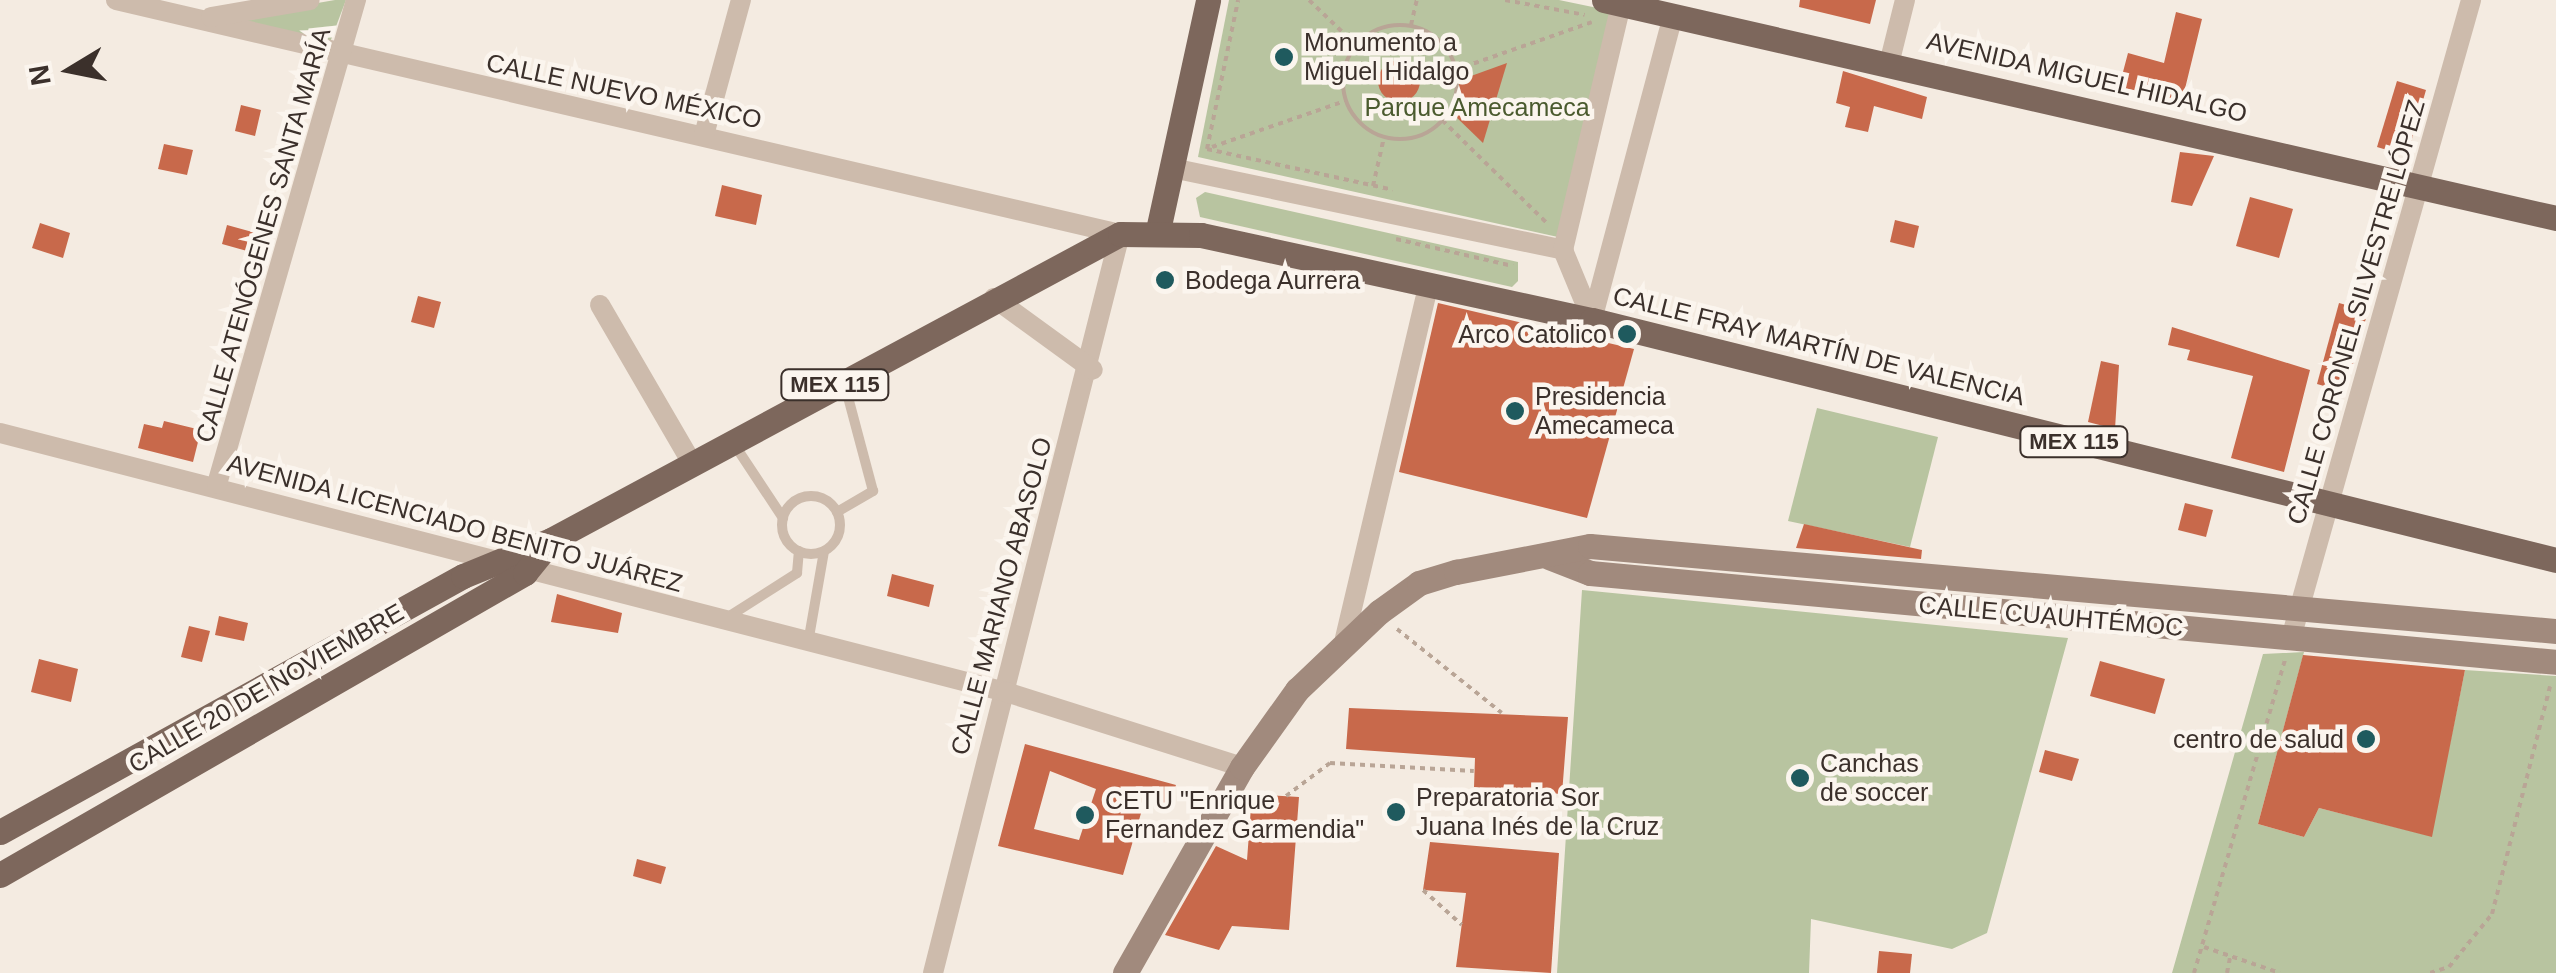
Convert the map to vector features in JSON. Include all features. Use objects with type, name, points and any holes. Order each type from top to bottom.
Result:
[{"type":"main road","points":[[1158,230],[1208,0]]},
{"type":"main road","name":"AVENIDA MIGUEL HIDALGO","points":[[1609,7],[1674,8],[1890,64],[2418,182],[2556,218]]},
{"type":"main road","name":"MEX 115","points":[[1158,230],[1425,275],[1592,320]]},
{"type":"main road","name":"CALLE 20 DE NOVIEMBRE","points":[[0,875],[551,540],[994,298],[1120,234],[1158,230]]},
{"type":"main road","name":"CALLE FRAY MARTÍN DE VALENCIA","points":[[1592,320],[2326,506],[2556,560]]},
{"type":"main road","name":"CALLE CUAUHTÉMOC","points":[[1124,973],[1242,767],[1346,638],[1419,583],[1590,546],[2556,632]]},
{"type":"main road","name":"CALLE CUAUHTÉMOC","points":[[1549,556],[1590,573],[2556,662]]},
{"type":"main road","name":"CALLE 20 DE NOVIEMBRE","points":[[0,832],[515,565]]},
{"type":"main road","points":[[1815,594],[1816,566]]},
{"type":"main road","points":[[2056,616],[2058,589]]},
{"type":"main road","points":[[2458,653],[2461,624]]},
{"type":"street","name":"CALLE NUEVO MÉXICO","points":[[116,0],[1120,234]]},
{"type":"street","points":[[199,19],[310,0]]},
{"type":"street","name":"CALLE ATENÓGENES SANTA MARÍA","points":[[218,484],[356,0]]},
{"type":"street","points":[[704,135],[741,0]]},
{"type":"street","points":[[1890,64],[1905,0]]},
{"type":"street","name":"CALLE CORONEL SILVESTRE LÓPEZ","points":[[2291,638],[2472,0]]},
{"type":"street","points":[[1592,320],[1563,250],[1609,7]]},
{"type":"street","points":[[1592,320],[1674,8]]},
{"type":"street","points":[[1172,168],[1563,250]]},
{"type":"street","name":"CALLE MARIANO ABASOLO","points":[[933,973],[1093,370],[1120,234]]},
{"type":"street","points":[[1346,638],[1425,275]]},
{"type":"street","points":[[994,298],[1093,370]]},
{"type":"street","points":[[600,305],[692,463]]},
{"type":"street","name":"AVENIDA LICENCIADO BENITO JUÁREZ","points":[[0,433],[218,484],[1006,692],[1242,767]]},
{"type":"lane","points":[[837,512],[873,490],[843,381]]},
{"type":"lane","points":[[724,620],[797,573],[798,551],[783,518],[732,441]]},
{"type":"lane","points":[[783,518],[803,497],[837,512]]},
{"type":"lane","points":[[808,642],[824,551],[836,539],[837,512]]},
{"type":"lane","points":[[798,551],[824,551]]},
{"type":"path","points":[[1207,149],[1238,0]]},
{"type":"path","points":[[1309,0],[1356,45]]},
{"type":"path","points":[[1411,26],[1417,0]]},
{"type":"path","points":[[1505,0],[1609,7]]},
{"type":"path","points":[[1456,70],[1609,7]]},
{"type":"path","points":[[1597,36],[1609,7]]},
{"type":"path","points":[[1411,26],[1440,41],[1456,70],[1442,120],[1415,137],[1384,137],[1346,101],[1356,45],[1381,28],[1411,26]]},
{"type":"path","points":[[1207,149],[1346,101]]},
{"type":"path","points":[[1442,120],[1551,228]]},
{"type":"path","points":[[1368,210],[1384,137]]},
{"type":"path","points":[[1207,149],[1408,194]]},
{"type":"path","points":[[1551,228],[1555,211]]},
{"type":"path","points":[[1533,223],[1551,228]]},
{"type":"path","points":[[1390,238],[1513,266],[1514,279]]},
{"type":"path","points":[[1425,275],[1426,246]]},
{"type":"path","points":[[1378,612],[1502,713]]},
{"type":"path","points":[[2194,973],[2291,638]]},
{"type":"path","points":[[2430,973],[2449,966],[2492,914],[2556,662]]},
{"type":"path","points":[[1286,796],[1317,768],[1353,760],[1474,771]]},
{"type":"path","points":[[1423,890],[1462,924]]},
{"type":"path","points":[[2202,946],[2280,973]]},
{"type":"path","points":[[2228,973],[2230,957]]},
{"type":"green space","points":[[346,0],[329,45],[214,21]]},
{"type":"green space","name":"Parque Amecameca","points":[[1229,0],[1559,0],[1612,11],[1558,237],[1198,157]]},
{"type":"green space","points":[[1205,192],[1518,262],[1518,281],[1512,287],[1200,217],[1196,198]]},
{"type":"green space","points":[[1817,408],[1938,437],[1910,547],[1788,521]]},
{"type":"green space","name":"Canchas de soccer","points":[[1582,590],[2068,638],[1987,933],[1952,949],[1811,919],[1809,973],[1557,973]]},
{"type":"green space","points":[[2304,652],[2258,824],[2304,837],[2319,808],[2431,836],[2465,670],[2556,676],[2556,973],[2172,973],[2263,654]]},
{"type":"building","points":[[1800,0],[1876,0],[1870,24],[1799,7]]},
{"type":"building","points":[[2176,12],[2202,19],[2182,101],[2119,87],[2128,53],[2164,63]]},
{"type":"building","points":[[1399,60],[1414,66],[1420,81],[1414,96],[1399,102],[1384,96],[1378,81],[1384,66]]},
{"type":"building","points":[[1507,63],[1483,143],[1452,113],[1460,80]]},
{"type":"building","points":[[1843,71],[1927,97],[1922,119],[1874,106],[1868,132],[1845,127],[1850,107],[1836,103]]},
{"type":"building","points":[[2397,81],[2426,90],[2407,156],[2377,147]]},
{"type":"building","points":[[241,105],[261,110],[255,136],[235,131]]},
{"type":"building","points":[[164,144],[193,150],[187,175],[158,169]]},
{"type":"building","points":[[2180,152],[2214,156],[2192,206],[2171,202]]},
{"type":"building","points":[[722,185],[762,195],[756,225],[715,216]]},
{"type":"building","points":[[2250,197],[2293,209],[2279,258],[2236,246]]},
{"type":"building","points":[[1895,220],[1919,226],[1914,248],[1890,242]]},
{"type":"building","points":[[40,223],[70,233],[63,258],[32,248]]},
{"type":"building","points":[[227,225],[263,235],[258,254],[222,244]]},
{"type":"building","points":[[418,296],[441,302],[434,328],[411,322]]},
{"type":"building","name":"Presidencia Amecameca","points":[[1438,303],[1634,349],[1587,518],[1399,472]]},
{"type":"building","points":[[2339,303],[2368,311],[2345,392],[2317,384]]},
{"type":"building","points":[[2172,327],[2310,370],[2284,472],[2231,458],[2253,376],[2187,360],[2190,350],[2168,345]]},
{"type":"building","points":[[2101,361],[2119,365],[2115,429],[2088,422]]},
{"type":"building","points":[[164,421],[201,430],[193,462],[138,448],[144,424],[162,428]]},
{"type":"building","points":[[2185,503],[2213,510],[2206,537],[2178,530]]},
{"type":"building","points":[[1804,524],[1922,550],[1921,559],[1796,548]]},
{"type":"building","points":[[892,574],[934,585],[929,607],[887,596]]},
{"type":"building","points":[[557,594],[622,613],[618,633],[551,622]]},
{"type":"building","points":[[219,616],[248,623],[244,641],[215,635]]},
{"type":"building","points":[[189,626],[210,631],[202,662],[181,657]]},
{"type":"building","name":"centro de salud","points":[[2303,655],[2465,670],[2432,837],[2319,808],[2304,837],[2258,824]]},
{"type":"building","points":[[39,659],[78,669],[71,702],[31,692]]},
{"type":"building","points":[[2100,661],[2165,679],[2155,714],[2090,696]]},
{"type":"building","points":[[1349,708],[1568,717],[1562,794],[1474,787],[1475,758],[1346,749]]},
{"type":"building","name":"CETU \"Enrique Fernandez Garmendia\"","points":[[1025,744],[1176,785],[1166,810],[1144,803],[1123,875],[998,846]],"holes":[[[1050,771],[1096,789],[1079,840],[1034,829]]]},
{"type":"building","points":[[2045,750],[2079,759],[2072,781],[2039,772]]},
{"type":"building","points":[[1252,794],[1299,797],[1289,930],[1232,926],[1219,950],[1165,935],[1216,846],[1247,860]]},
{"type":"building","points":[[1430,842],[1559,853],[1551,973],[1456,967],[1466,893],[1423,890]]},
{"type":"building","points":[[637,859],[666,867],[661,884],[633,876]]},
{"type":"building","points":[[1879,951],[1912,954],[1910,973],[1877,973]]},
{"type":"place","name":"Monumento a Miguel Hidalgo","points":[[1284,57]]},
{"type":"place","name":"Bodega Aurrera","points":[[1165,280]]},
{"type":"place","name":"Arco Catolico","points":[[1627,334]]},
{"type":"place","name":"Presidencia Amecameca","points":[[1515,411]]},
{"type":"place","name":"centro de salud","points":[[2366,739]]},
{"type":"place","name":"Canchas de soccer","points":[[1800,778]]},
{"type":"place","name":"Preparatoria Sor Juana Inés de la Cruz","points":[[1396,812]]},
{"type":"place","name":"CETU \"Enrique Fernandez Garmendia\"","points":[[1085,815]]}]
